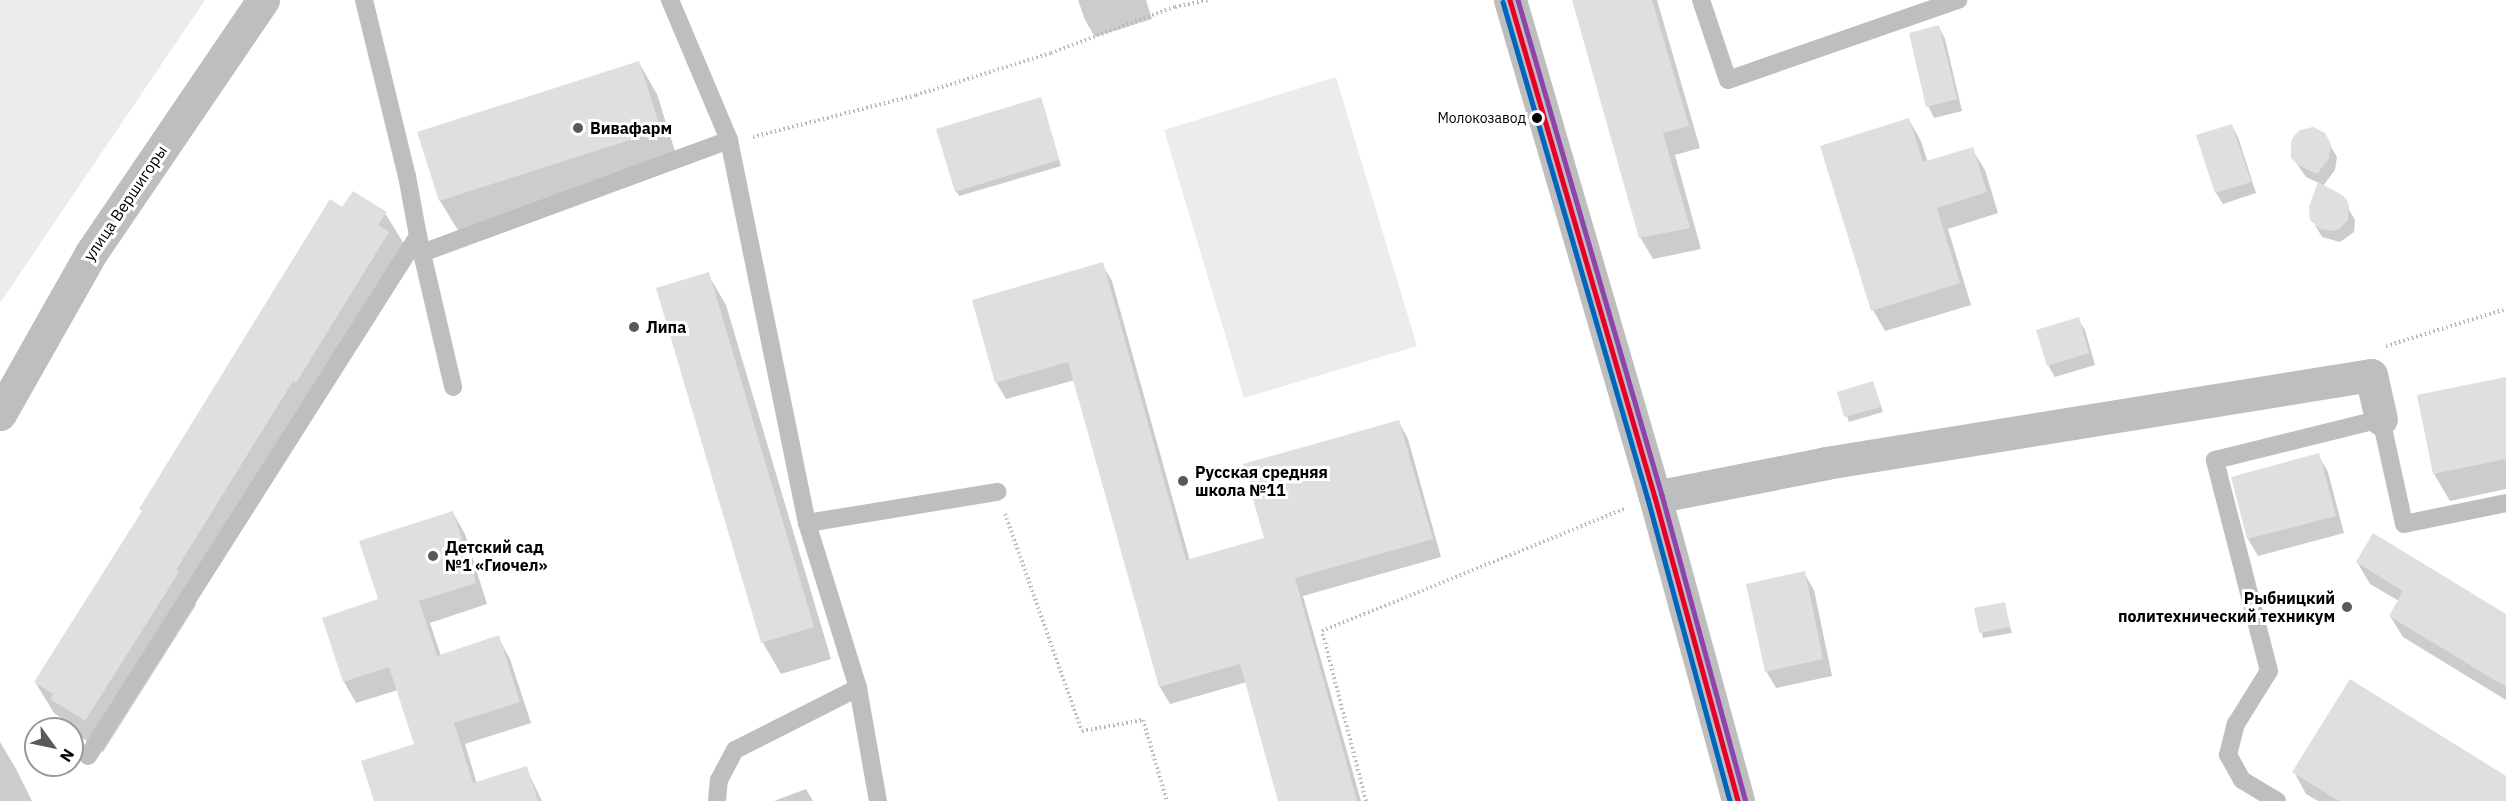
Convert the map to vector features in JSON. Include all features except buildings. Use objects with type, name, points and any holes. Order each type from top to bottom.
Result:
[{"type":"street","name":"улица Вершигоры","points":[[0,414],[91,253],[263,0]]},
{"type":"street","points":[[1510,0],[1655,497],[1738,801]]},
{"type":"street","points":[[1655,497],[1826,463],[2371,375],[2381,419]]},
{"type":"lane","points":[[364,0],[407,176],[453,387]]},
{"type":"lane","points":[[670,0],[729,140],[807,523],[858,688],[878,801]]},
{"type":"lane","points":[[1701,0],[1728,80],[1958,0]]},
{"type":"lane","points":[[88,756],[420,244],[729,140]]},
{"type":"lane","points":[[2277,801],[2242,780],[2228,755],[2236,724],[2269,671],[2215,460],[2381,419],[2404,524],[2506,502]]},
{"type":"lane","points":[[807,523],[998,492]]},
{"type":"lane","points":[[717,801],[720,780],[735,750],[858,688]]},
{"type":"path","points":[[729,140],[761,135],[916,95],[1051,53],[1175,7],[1208,0]]},
{"type":"path","points":[[2371,375],[2366,352],[2506,309]]},
{"type":"path","points":[[998,492],[1082,731],[1143,720],[1167,801]]},
{"type":"path","points":[[1366,801],[1322,631],[1655,497]]},
{"type":"shaded area","points":[[0,0],[205,0],[0,303]]},
{"type":"shaded area","points":[[1336,77],[1417,346],[1244,398],[1164,130]]},
{"type":"transit line","points":[[1510,0],[1655,497],[1738,801]]},
{"type":"transit line","points":[[1518,0],[1662,495],[1745,799]]},
{"type":"transit line","points":[[1503,2],[1648,499],[1730,801]]},
{"type":"place","name":"Молокозавод","points":[[1537,118]]},
{"type":"place","name":"Вивафарм","points":[[578,128]]},
{"type":"place","name":"Липа","points":[[634,327]]},
{"type":"place","name":"Русская средняя школа №11","points":[[1183,481]]},
{"type":"place","name":"Детский сад №1 «Гиочел»","points":[[433,556]]},
{"type":"place","name":"Рыбницкий политехнический техникум","points":[[2347,607]]}]
